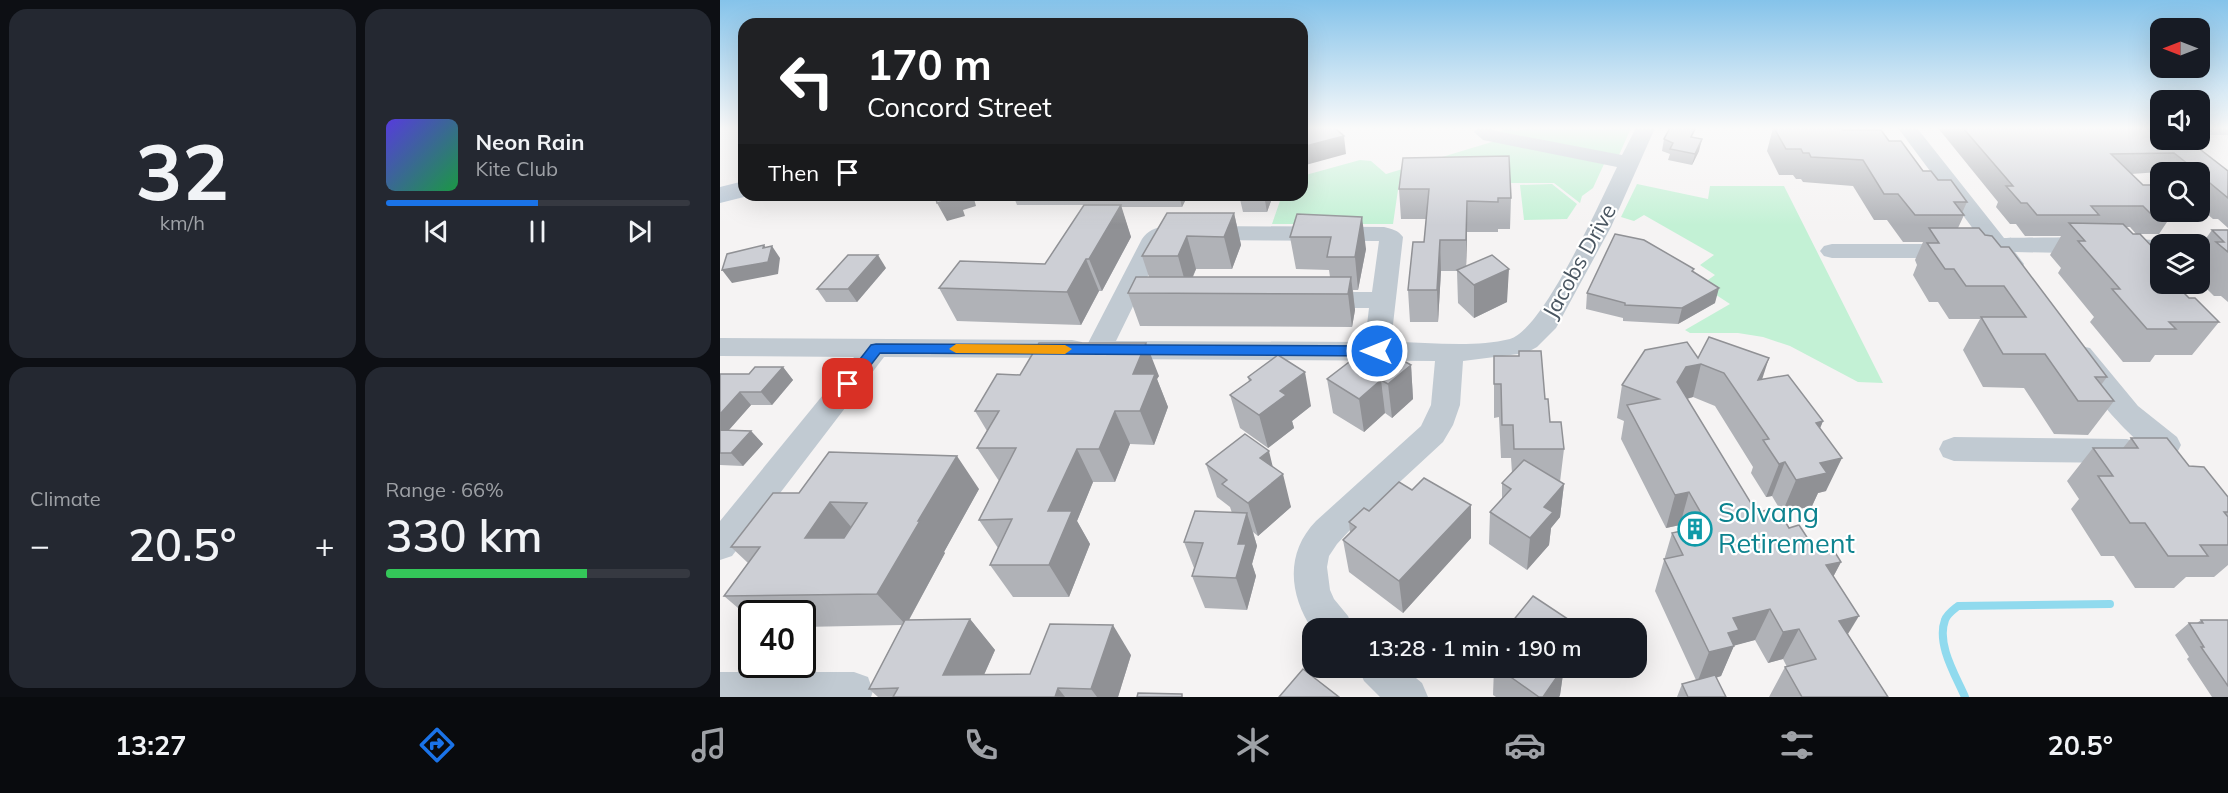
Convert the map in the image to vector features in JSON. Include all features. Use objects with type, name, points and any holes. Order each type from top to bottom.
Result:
[{"type":"main road","points":[[720,195],[738,190]]},
{"type":"street","points":[[1617,161],[1630,163]]},
{"type":"street","points":[[1933,161],[2028,286]]},
{"type":"street","name":"Jacobs Drive","points":[[720,347],[1449,352],[1502,350],[1516,347],[1536,334],[1547,322],[1600,227],[1630,163]]},
{"type":"street","points":[[1098,350],[1135,299],[1157,236],[1164,233],[1198,233],[1388,235],[1392,239],[1377,351]]},
{"type":"street","points":[[1832,251],[2113,246],[2150,248]]},
{"type":"street","points":[[1289,300],[1384,300]]},
{"type":"street","points":[[1954,449],[2134,451],[2166,445],[2128,414],[2111,396],[2068,338]]},
{"type":"street","points":[[720,546],[876,348]]},
{"type":"street","points":[[1325,618],[1310,577],[1317,545],[1366,493],[1432,434],[1441,423],[1446,408],[1449,352]]},
{"type":"street","points":[[1388,678],[1408,697]]},
{"type":"street","points":[[720,691],[854,691]]},
{"type":"green space","points":[[1358,161],[1371,161],[1386,174],[1431,161],[1588,161],[1604,164],[1593,188],[1582,196],[1580,203],[1554,183],[1399,183],[1393,224],[1272,224],[1280,201],[1308,201],[1308,174]]},
{"type":"green space","points":[[1552,184],[1577,204],[1567,219],[1524,220],[1520,185]]},
{"type":"green space","points":[[1637,184],[1708,199],[1710,186],[1784,186],[1883,383],[1858,382],[1790,346],[1763,337],[1738,333],[1690,333],[1685,330],[1730,304],[1701,285],[1715,275],[1700,265],[1714,255],[1644,215],[1634,221],[1621,217]]},
{"type":"building","points":[[1403,161],[1509,161],[1511,198],[1498,198],[1498,202],[1467,201],[1466,240],[1440,240],[1437,290],[1408,290],[1413,242],[1424,242],[1429,189],[1399,189]]},
{"type":"building","points":[[1863,161],[1915,161],[1923,171],[1931,171],[1938,180],[1951,180],[1967,202],[1954,202],[1964,215],[1915,215],[1898,194],[1884,194]]},
{"type":"building","points":[[1991,161],[2118,161],[2143,185],[2150,185],[2150,213],[2143,206],[2091,206],[2099,215],[2037,215],[2027,203],[2021,203],[2006,186],[2013,186]]},
{"type":"building","points":[[2184,161],[2214,161],[2228,171],[2228,198],[2210,183],[2210,162]]},
{"type":"building","points":[[1084,205],[1121,205],[1067,292],[939,288],[960,261],[1045,264]]},
{"type":"building","points":[[1167,213],[1234,213],[1224,237],[1187,236],[1178,256],[1142,256]]},
{"type":"building","points":[[1297,214],[1362,217],[1355,257],[1327,257],[1331,237],[1290,237]]},
{"type":"building","points":[[2069,223],[2123,224],[2133,234],[2140,234],[2150,244],[2150,294],[2185,294],[2189,298],[2195,298],[2219,322],[2169,322],[2176,329],[2147,329],[2112,289],[2120,289],[2078,241],[2085,241]]},
{"type":"building","points":[[1929,228],[1979,228],[1985,235],[1992,236],[2001,247],[2009,247],[2107,377],[2095,377],[2114,401],[2078,401],[2045,354],[2003,354],[1981,317],[2026,317],[2004,286],[1966,286],[1954,269],[1945,269],[1927,243],[1939,243]]},
{"type":"building","points":[[2212,230],[2228,230],[2228,252],[2216,242],[2224,242]]},
{"type":"building","points":[[1615,234],[1644,240],[1694,269],[1692,271],[1719,288],[1682,308],[1625,305],[1625,303],[1587,293]]},
{"type":"building","points":[[764,245],[763,248],[772,246],[768,262],[722,270],[727,254]]},
{"type":"building","points":[[848,255],[878,255],[848,289],[817,289]]},
{"type":"building","points":[[1492,255],[1509,269],[1474,285],[1457,270]]},
{"type":"building","points":[[1136,277],[1351,277],[1348,294],[1128,293]]},
{"type":"building","points":[[1709,337],[1769,358],[1758,380],[1788,375],[1823,421],[1816,423],[1842,458],[1820,463],[1827,473],[1796,480],[1785,462],[1779,464],[1763,440],[1769,439],[1724,373],[1701,364],[1686,367],[1677,382],[1757,513],[1767,510],[1773,521],[1783,518],[1789,528],[1799,525],[1812,545],[1828,541],[1841,562],[1826,565],[1859,616],[1839,621],[1888,697],[1802,697],[1785,667],[1816,659],[1799,629],[1783,632],[1770,609],[1733,618],[1739,630],[1728,633],[1734,646],[1709,652],[1664,559],[1683,555],[1672,533],[1708,525],[1689,492],[1675,495],[1627,405],[1659,399],[1622,385],[1645,350],[1687,342],[1698,358]]},
{"type":"building","points":[[1039,343],[1146,343],[1133,374],[1155,374],[1140,411],[1115,411],[1099,449],[1077,449],[1048,511],[1072,511],[1049,565],[990,565],[1012,519],[979,520],[1016,448],[977,448],[999,411],[975,411],[997,374],[1020,375]]},
{"type":"building","points":[[1376,346],[1411,365],[1388,384],[1381,380],[1359,399],[1327,379],[1353,359],[1358,361]]},
{"type":"building","points":[[1519,351],[1541,351],[1545,399],[1548,399],[1550,422],[1561,422],[1564,449],[1514,449],[1513,425],[1502,425],[1501,384],[1494,384],[1494,356],[1519,356]]},
{"type":"building","points":[[1278,355],[1305,372],[1280,391],[1286,395],[1259,415],[1230,395],[1251,380],[1248,377]]},
{"type":"building","points":[[755,367],[783,367],[761,392],[740,392],[720,414],[720,374],[749,374]]},
{"type":"building","points":[[720,430],[751,431],[731,453],[720,453]]},
{"type":"building","points":[[1245,434],[1269,451],[1260,458],[1283,474],[1248,503],[1222,484],[1227,480],[1206,464]]},
{"type":"building","points":[[2131,438],[2167,438],[2189,466],[2204,467],[2228,497],[2228,512],[2224,512],[2228,517],[2228,545],[2200,545],[2208,556],[2168,556],[2145,523],[2130,523],[2098,476],[2113,476],[2093,448],[2138,448]]},
{"type":"building","points":[[829,452],[957,456],[877,594],[724,596],[760,547],[731,547],[773,493],[799,493]],"holes":[[[830,502],[867,503],[844,538],[805,538]]]},
{"type":"building","points":[[1524,460],[1564,484],[1544,507],[1553,512],[1530,538],[1490,512],[1511,489],[1502,483]]},
{"type":"building","points":[[1424,478],[1471,505],[1399,581],[1343,540],[1356,527],[1349,522],[1364,508],[1369,511],[1399,482],[1412,490]]},
{"type":"building","points":[[1195,511],[1247,513],[1238,544],[1246,544],[1236,578],[1192,576],[1203,543],[1184,542]]},
{"type":"building","points":[[1533,596],[1566,618],[1515,618]]},
{"type":"building","points":[[970,619],[943,675],[1030,674],[1050,624],[1113,625],[1091,689],[1058,688],[1055,697],[893,697],[898,688],[869,689],[905,620]]},
{"type":"building","points":[[2201,620],[2228,620],[2228,686],[2201,647],[2204,647],[2189,623],[2203,623]]},
{"type":"building","points":[[1302,670],[1302,678],[1315,678],[1339,697],[1279,697]]},
{"type":"building","points":[[1715,675],[1726,697],[1688,697],[1682,684]]},
{"type":"building","points":[[1512,678],[1556,678],[1543,697],[1539,697]]},
{"type":"building","points":[[1138,693],[1182,694],[1182,697],[1137,697]]},
{"type":"waterway","points":[[1965,697],[1948,660],[1943,639],[1946,618],[1958,606],[2110,604]]},
{"type":"slow traffic","points":[[956,349],[1065,349]]},
{"type":"place","name":"Solvang Retirement","points":[[1695,529]]},
{"type":"route","points":[[848,384],[876,348],[1377,351]]}]
